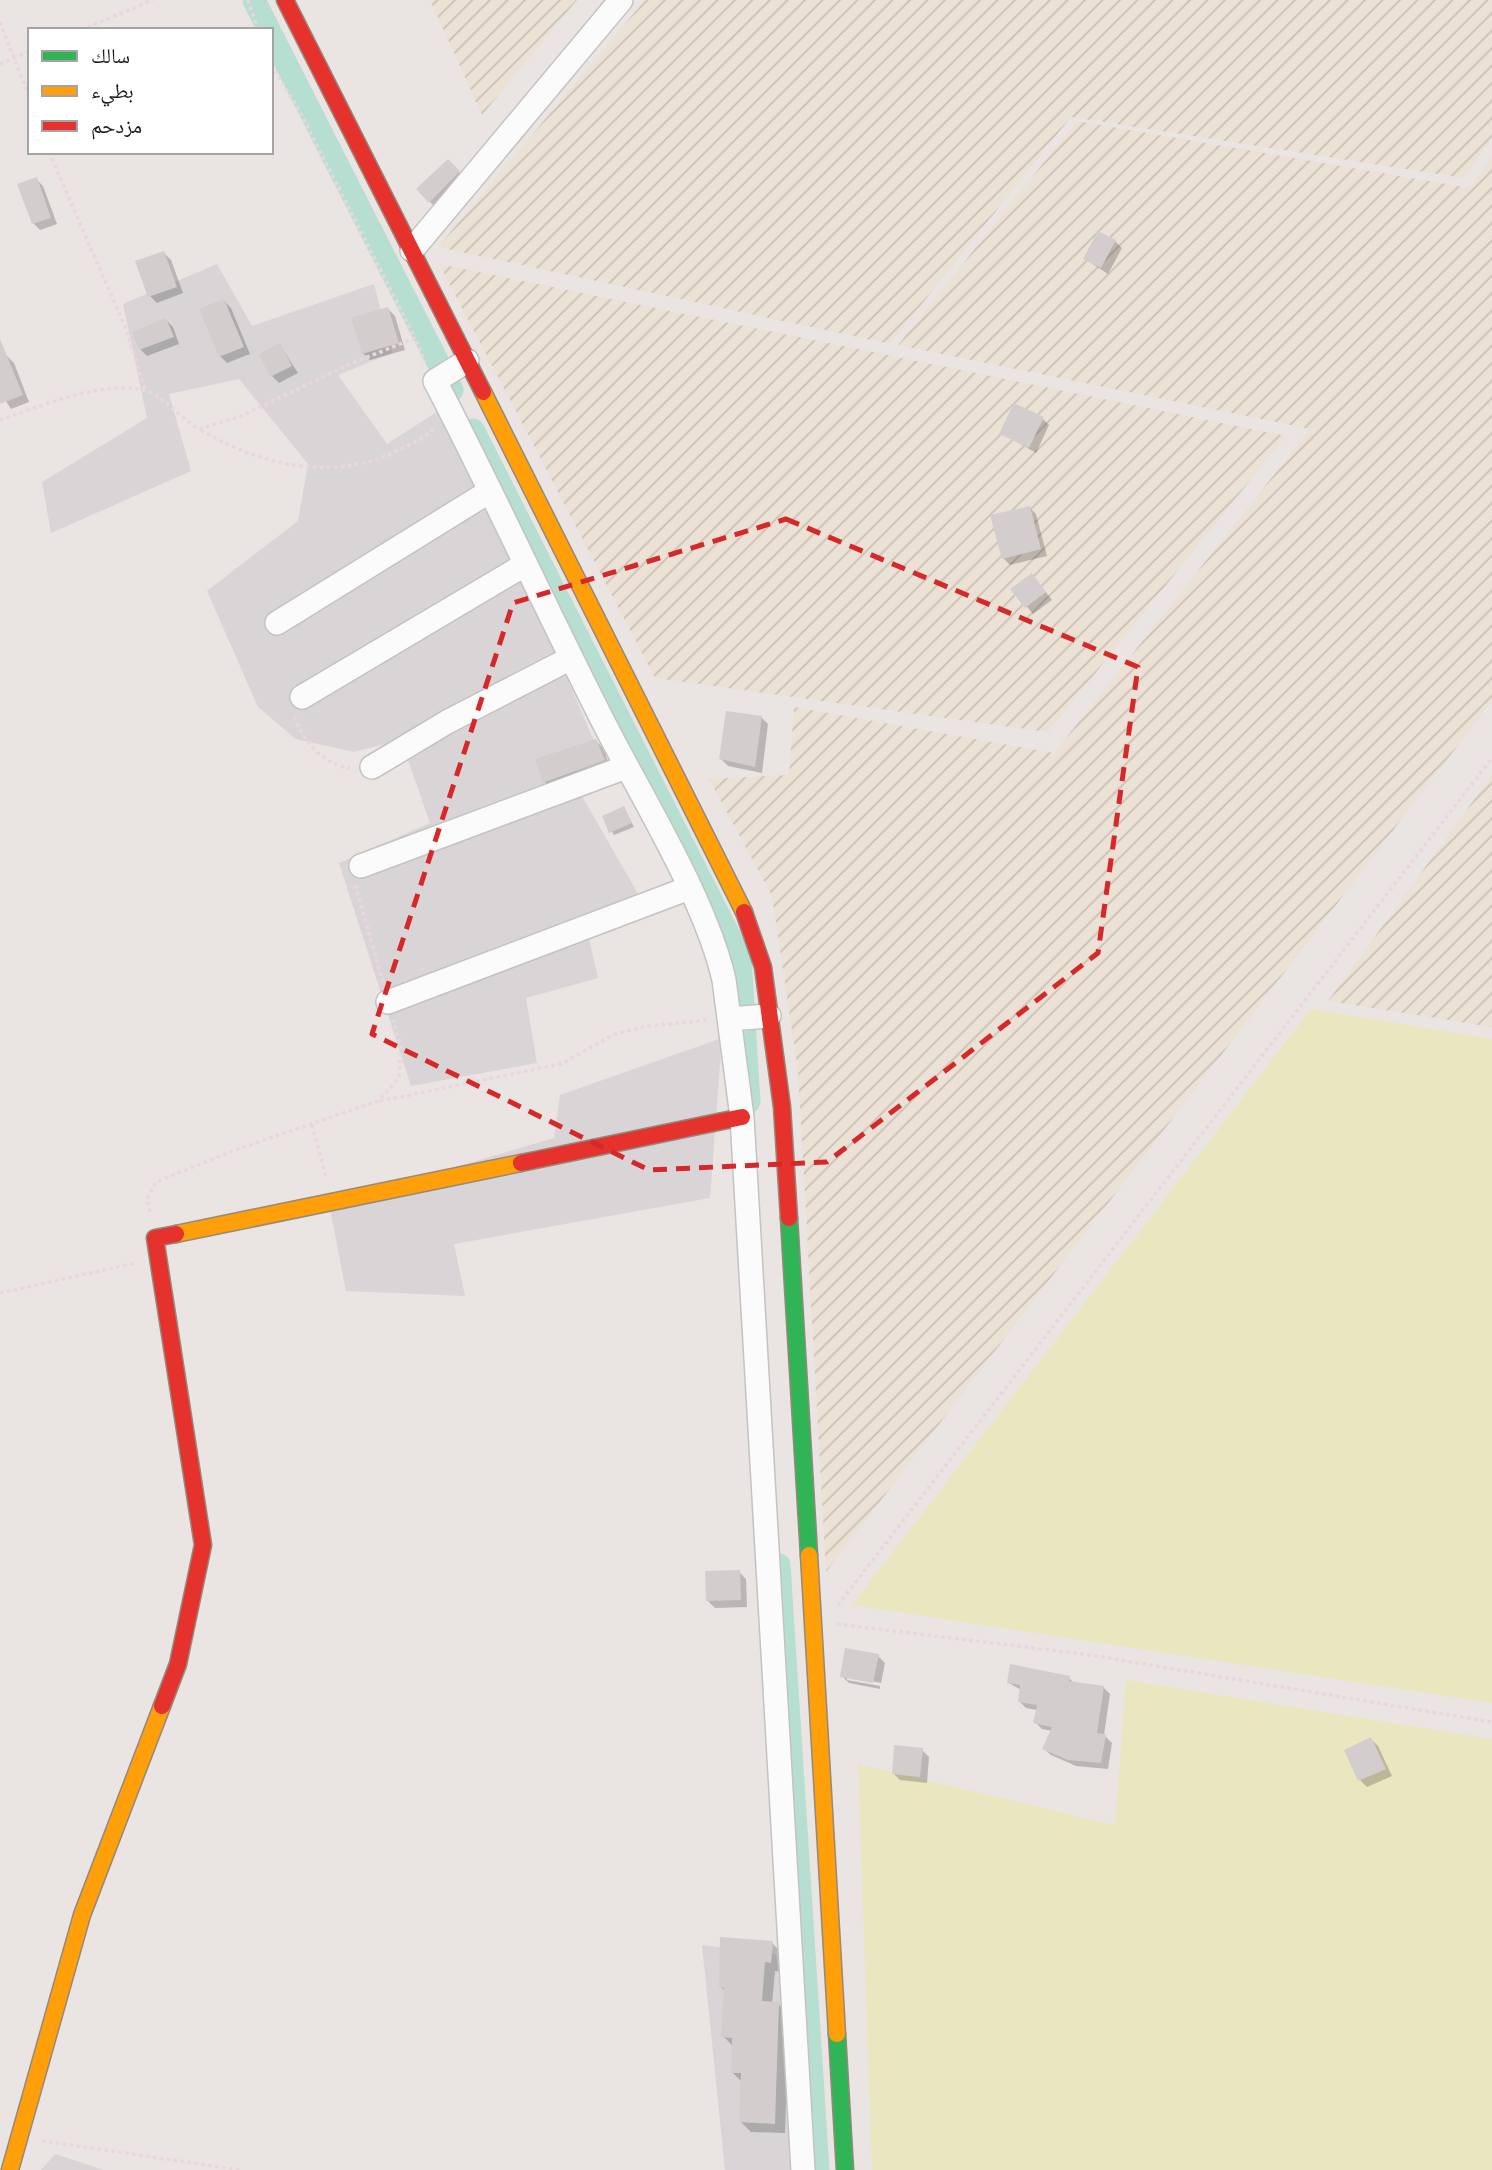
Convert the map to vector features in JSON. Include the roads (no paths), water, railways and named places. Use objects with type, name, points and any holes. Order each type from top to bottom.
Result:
[{"type":"street","points":[[285,0],[412,250],[450,372],[743,909],[763,967],[766,1016],[782,1107],[845,2170]]},
{"type":"street","points":[[412,250],[621,0]]},
{"type":"street","points":[[450,372],[449,408],[571,658],[689,888],[720,960],[733,1018],[742,1117],[803,2170]]},
{"type":"street","points":[[277,623],[490,491]]},
{"type":"street","points":[[302,697],[526,564]]},
{"type":"street","points":[[372,767],[447,722],[571,658]]},
{"type":"street","points":[[361,866],[626,766]]},
{"type":"street","points":[[388,1002],[689,888]]},
{"type":"street","points":[[733,1018],[766,1016]]},
{"type":"street","points":[[10,2170],[17,2137],[82,1915],[178,1664],[203,1545],[155,1238],[742,1117]]},
{"type":"waterway","points":[[254,0],[268,28]]},
{"type":"waterway","points":[[273,38],[452,390]]},
{"type":"waterway","points":[[473,430],[740,957],[749,1102]]},
{"type":"waterway","points":[[779,1565],[818,2170]]}]
